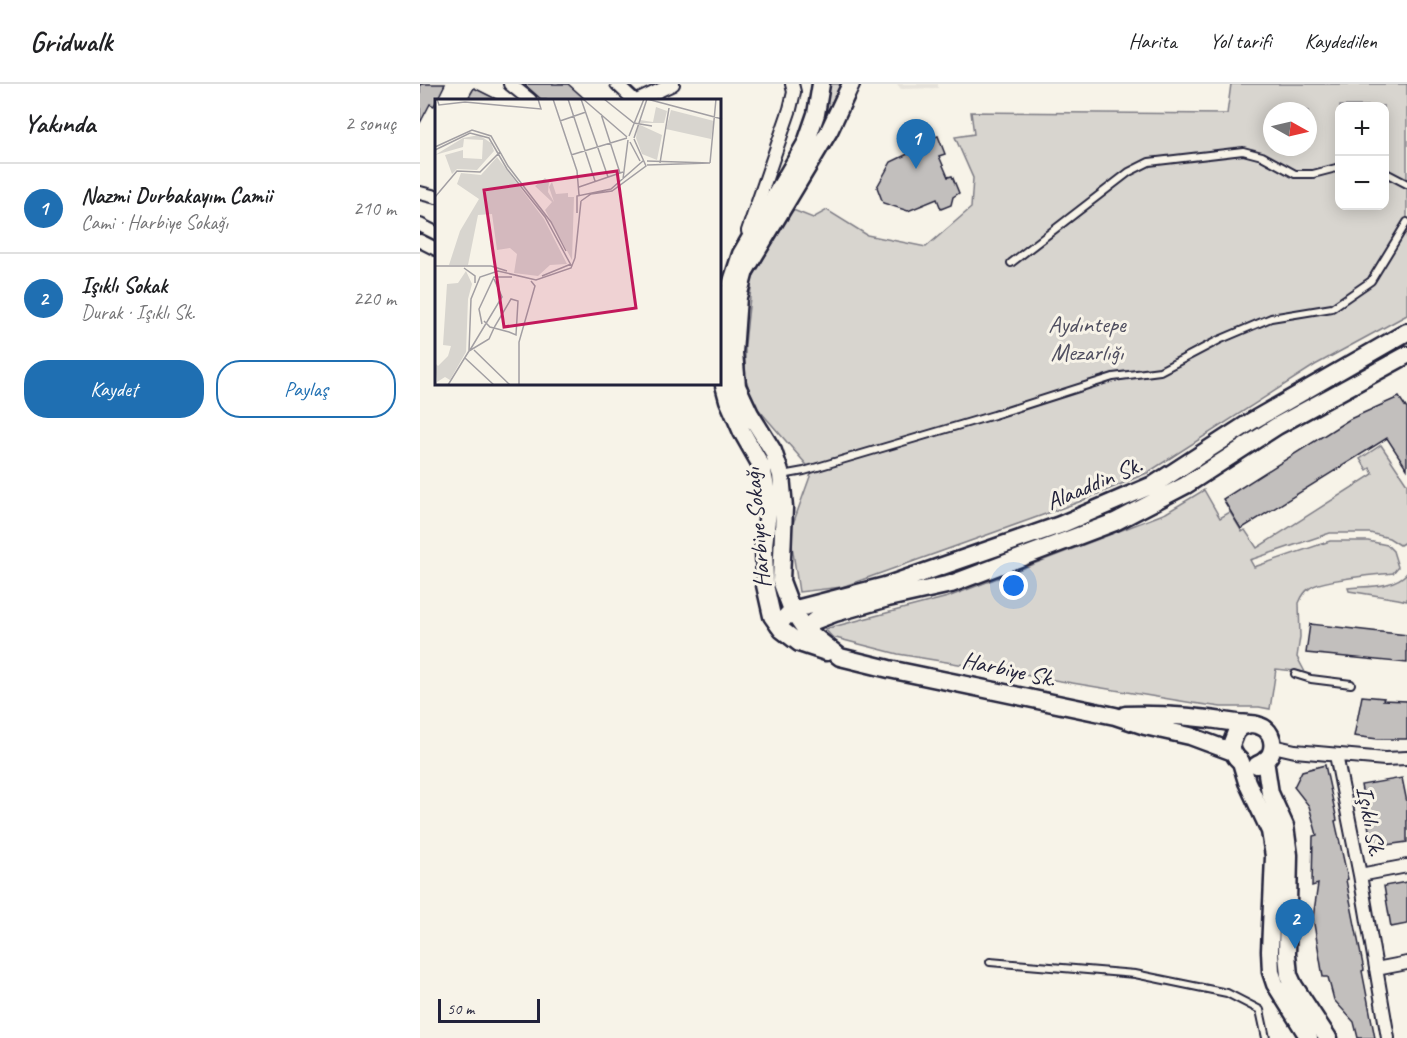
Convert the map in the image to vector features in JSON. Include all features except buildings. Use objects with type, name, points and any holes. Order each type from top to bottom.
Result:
[{"type":"street","points":[[510,84],[530,99]]},
{"type":"street","points":[[617,84],[635,99]]},
{"type":"street","points":[[638,99],[673,84]]},
{"type":"street","name":"Harbiye Sokağı","points":[[722,349],[725,312],[730,288],[790,109],[794,92],[792,84]]},
{"type":"street","name":"Harbiye Sokağı","points":[[741,254],[806,143],[816,114],[821,84]]},
{"type":"street","name":"Harbiye Sokağı","points":[[792,610],[781,581],[784,508],[781,475],[773,451],[750,414],[737,386],[734,353],[738,297],[745,271],[830,131],[851,84]]},
{"type":"street","points":[[420,192],[435,197]]},
{"type":"street","points":[[420,225],[435,232]]},
{"type":"street","points":[[420,241],[435,248]]},
{"type":"street","points":[[722,322],[725,312]]},
{"type":"street","name":"Alaaddin Sk.","points":[[792,610],[885,586],[1060,525],[1155,484],[1252,421],[1384,346],[1406,336]]},
{"type":"street","points":[[1384,346],[1401,358]]},
{"type":"street","name":"Alaaddin Sk.","points":[[805,629],[814,621],[835,614],[888,598],[951,584],[1115,522],[1186,485],[1277,426],[1401,358]]},
{"type":"street","name":"Harbiye Sokağı","points":[[722,384],[742,432],[762,467],[769,503],[764,545],[765,585],[772,616],[778,625]]},
{"type":"street","points":[[792,610],[778,625],[782,630],[799,643],[840,657]]},
{"type":"street","name":"Harbiye Sk.","points":[[792,610],[805,629],[840,657],[1115,716],[1190,736],[1237,757]]},
{"type":"street","points":[[1115,716],[1163,715],[1209,719],[1260,725],[1270,734],[1270,793],[1285,826],[1289,855],[1287,954],[1289,975],[1328,1038]]},
{"type":"street","points":[[1247,724],[1236,732],[1231,745],[1270,831],[1274,856],[1271,972],[1275,984],[1309,1038]]},
{"type":"street","points":[[1237,757],[1253,765],[1269,753],[1295,751],[1385,759],[1407,758]]},
{"type":"street","name":"Işıklı Sk.","points":[[1336,755],[1360,875],[1388,1038]]},
{"type":"street","points":[[1360,875],[1407,866]]},
{"type":"street","points":[[1376,969],[1407,963]]},
{"type":"lane","points":[[1011,263],[1129,172],[1149,162],[1243,152],[1262,156],[1295,174],[1313,174],[1335,168]]},
{"type":"lane","points":[[1389,174],[1407,183]]},
{"type":"lane","points":[[781,475],[804,471],[1113,377],[1160,371],[1219,340],[1271,318],[1332,308],[1371,281],[1407,222]]},
{"type":"lane","points":[[1295,674],[1311,679],[1352,684]]},
{"type":"lane","points":[[990,962],[1135,974],[1227,993],[1260,1010],[1266,1038]]},
{"type":"shaded area","points":[[897,84],[938,84],[938,88],[901,89]]},
{"type":"green space","points":[[830,84],[842,84],[820,124]]},
{"type":"green space","name":"Aydıntepe Mezarlığı","points":[[1231,84],[1407,84],[1407,315],[1315,365],[1147,473],[1079,502],[842,587],[799,592],[790,532],[812,471],[753,403],[745,376],[745,344],[752,278],[793,210],[813,218],[827,210],[867,235],[926,247],[971,208],[973,178],[955,137],[974,134],[971,112],[1227,114]]},
{"type":"green space","points":[[1381,445],[1407,484],[1407,541],[1400,545],[1389,538],[1370,533],[1330,533],[1250,560],[1254,567],[1330,541],[1368,541],[1387,545],[1393,551],[1398,567],[1393,573],[1326,582],[1306,591],[1299,603],[1300,637],[1297,657],[1305,672],[1276,669],[1270,709],[1221,707],[1193,703],[898,654],[832,637],[825,629],[948,597],[1166,513],[1204,490],[1220,518],[1230,512],[1242,532],[1245,530],[1257,548],[1373,474],[1370,468],[1367,470],[1360,459]]},
{"type":"green space","points":[[1407,573],[1407,601],[1349,591],[1348,588],[1388,584],[1402,578]]},
{"type":"place","name":"Nazmi Durbakayım Camii","points":[[916,169]]},
{"type":"place","name":"Işıklı Sokak","points":[[1295,949]]}]
